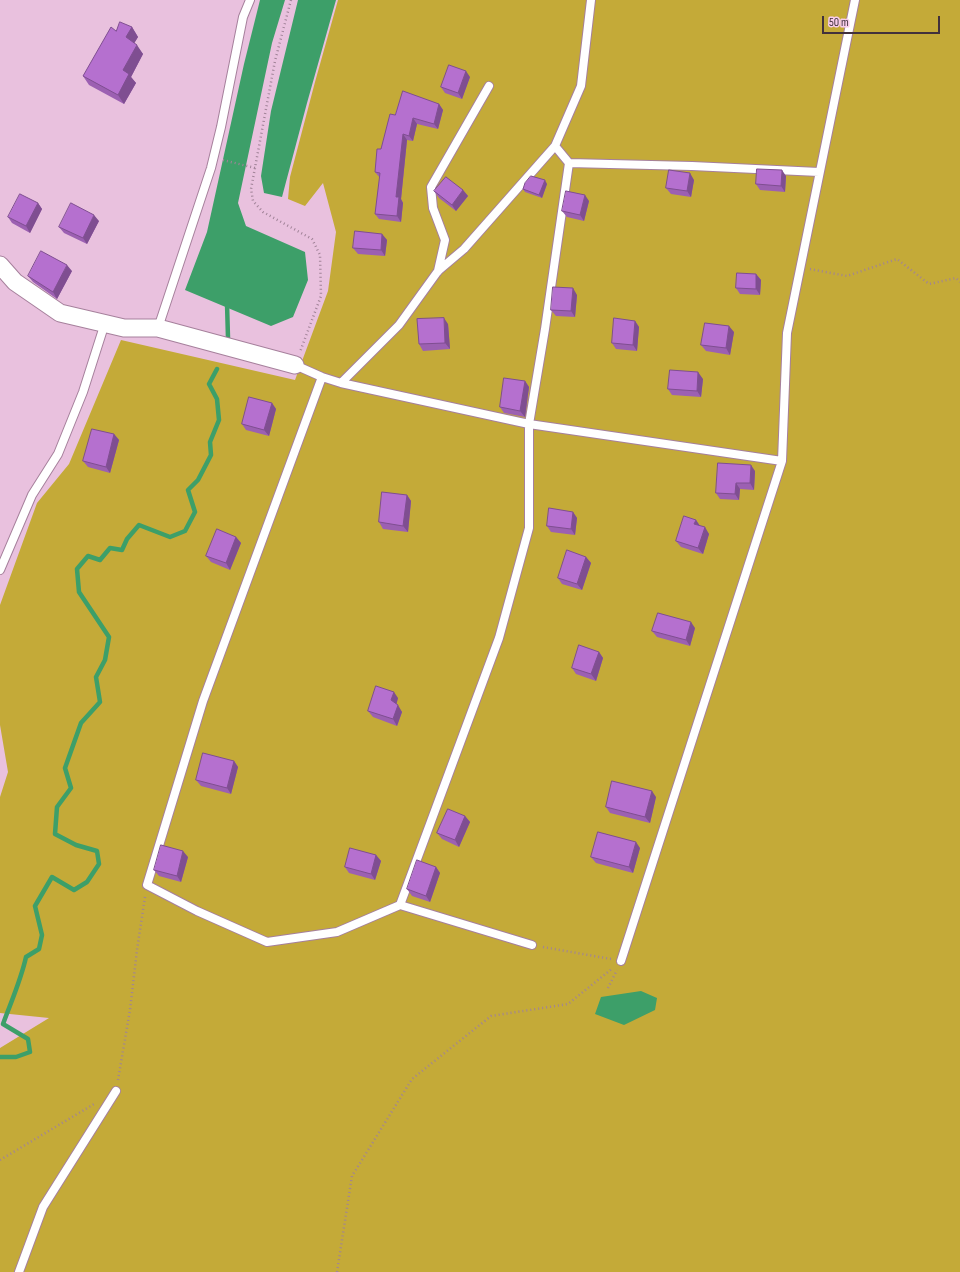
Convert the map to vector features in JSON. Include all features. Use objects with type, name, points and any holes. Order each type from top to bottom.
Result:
[{"type":"street","points":[[0,266],[15,282],[60,313],[124,328],[158,328],[295,365]]},
{"type":"lane","points":[[158,328],[210,168],[221,127],[243,17],[250,0]]},
{"type":"lane","points":[[341,383],[399,325],[438,272],[464,249],[555,146],[581,86],[591,0]]},
{"type":"lane","points":[[621,961],[782,461],[787,333],[855,0]]},
{"type":"lane","points":[[438,272],[445,240],[433,208],[431,187],[489,86]]},
{"type":"lane","points":[[400,904],[499,638],[529,528],[530,424],[569,163],[555,146]]},
{"type":"lane","points":[[569,163],[692,166],[819,172]]},
{"type":"lane","points":[[0,570],[32,495],[58,454],[83,392],[105,323]]},
{"type":"lane","points":[[295,365],[322,377],[341,383],[530,424],[782,461]]},
{"type":"lane","points":[[322,377],[203,701],[147,884],[197,911],[267,942],[337,932],[400,904],[532,945]]},
{"type":"lane","points":[[19,1272],[43,1207],[116,1090]]},
{"type":"path","points":[[292,0],[275,61],[251,189],[254,202],[263,212],[312,239],[320,255],[321,296],[295,365]]},
{"type":"path","points":[[226,161],[255,168]]},
{"type":"path","points":[[800,267],[847,276],[897,259],[929,284],[956,278],[960,282]]},
{"type":"path","points":[[0,1160],[116,1090],[130,1010],[147,884]]},
{"type":"path","points":[[532,945],[621,961]]},
{"type":"path","points":[[608,988],[621,961]]},
{"type":"path","points":[[337,1272],[352,1176],[412,1079],[491,1016],[568,1004],[621,961]]},
{"type":"shaded area","points":[[260,0],[285,0],[272,43],[238,203],[246,226],[305,252],[308,280],[293,317],[271,326],[185,290],[207,232],[244,64]]},
{"type":"shaded area","points":[[298,0],[336,0],[282,197],[264,193],[261,176],[271,111]]},
{"type":"shaded area","points":[[338,0],[960,0],[960,1272],[0,1272],[0,1048],[49,1018],[0,1013],[0,797],[8,772],[0,725],[0,605],[37,503],[69,464],[121,340],[295,380],[328,291],[336,232],[323,183],[305,206],[288,199],[290,177]]},
{"type":"shaded area","points":[[641,991],[657,998],[655,1010],[624,1025],[595,1014],[601,997]]},
{"type":"building","points":[[120,22],[132,27],[126,37],[137,45],[123,70],[129,74],[118,95],[83,76],[111,27],[116,31]]},
{"type":"building","points":[[449,65],[466,71],[458,93],[441,87]]},
{"type":"building","points":[[403,91],[439,104],[434,124],[413,118],[409,136],[403,134],[396,197],[399,197],[397,216],[375,214],[380,173],[375,172],[377,149],[381,149],[390,114],[395,115]]},
{"type":"building","points":[[757,169],[782,170],[781,186],[756,184]]},
{"type":"building","points":[[669,170],[690,173],[687,191],[666,188]]},
{"type":"building","points":[[531,176],[545,180],[539,195],[523,189],[525,183]]},
{"type":"building","points":[[446,177],[463,190],[452,205],[434,191]]},
{"type":"building","points":[[566,191],[585,195],[580,215],[562,211]]},
{"type":"building","points":[[20,194],[38,203],[26,226],[8,217]]},
{"type":"building","points":[[71,203],[94,215],[83,238],[59,227]]},
{"type":"building","points":[[355,231],[382,234],[381,250],[353,248]]},
{"type":"building","points":[[41,251],[67,265],[53,292],[28,276]]},
{"type":"building","points":[[737,273],[756,274],[756,289],[736,288]]},
{"type":"building","points":[[553,287],[573,288],[571,311],[551,310]]},
{"type":"building","points":[[444,318],[445,343],[419,344],[417,319]]},
{"type":"building","points":[[614,318],[635,321],[633,345],[612,343]]},
{"type":"building","points":[[705,323],[729,326],[726,348],[701,345]]},
{"type":"building","points":[[670,370],[698,372],[697,391],[668,389]]},
{"type":"building","points":[[504,378],[525,381],[520,411],[500,407]]},
{"type":"building","points":[[249,397],[272,403],[264,430],[242,424]]},
{"type":"building","points":[[92,429],[114,434],[106,467],[83,461]]},
{"type":"building","points":[[718,463],[751,465],[750,483],[736,483],[735,494],[716,493]]},
{"type":"building","points":[[382,492],[407,495],[403,526],[379,522]]},
{"type":"building","points":[[549,508],[573,512],[571,529],[547,526]]},
{"type":"building","points":[[684,516],[696,520],[694,524],[705,527],[698,548],[676,541]]},
{"type":"building","points":[[217,529],[236,537],[226,563],[206,556]]},
{"type":"building","points":[[567,550],[586,557],[577,584],[558,578]]},
{"type":"building","points":[[658,613],[691,622],[686,640],[652,631]]},
{"type":"building","points":[[579,645],[599,652],[591,674],[572,668]]},
{"type":"building","points":[[376,686],[394,692],[391,700],[398,705],[393,719],[368,711]]},
{"type":"building","points":[[203,753],[234,761],[227,788],[196,780]]},
{"type":"building","points":[[612,781],[652,791],[645,817],[606,807]]},
{"type":"building","points":[[448,809],[465,816],[455,840],[437,833]]},
{"type":"building","points":[[598,832],[636,842],[629,867],[591,857]]},
{"type":"building","points":[[161,845],[183,851],[177,876],[154,870]]},
{"type":"building","points":[[350,848],[376,855],[371,874],[345,867]]},
{"type":"building","points":[[417,860],[436,867],[426,896],[407,889]]},
{"type":"waterway","points":[[227,303],[228,338]]},
{"type":"waterway","points":[[0,1057],[16,1057],[30,1052],[28,1039],[3,1024],[19,983],[26,957],[39,949],[42,935],[35,906],[52,877],[74,890],[87,882],[99,864],[97,851],[76,845],[55,834],[57,807],[71,788],[65,768],[81,723],[100,702],[96,677],[105,660],[109,637],[79,592],[77,569],[88,556],[100,560],[110,548],[122,550],[127,539],[139,525],[170,537],[185,531],[195,512],[188,490],[198,480],[211,455],[210,442],[219,420],[217,399],[209,384],[217,369]]}]
